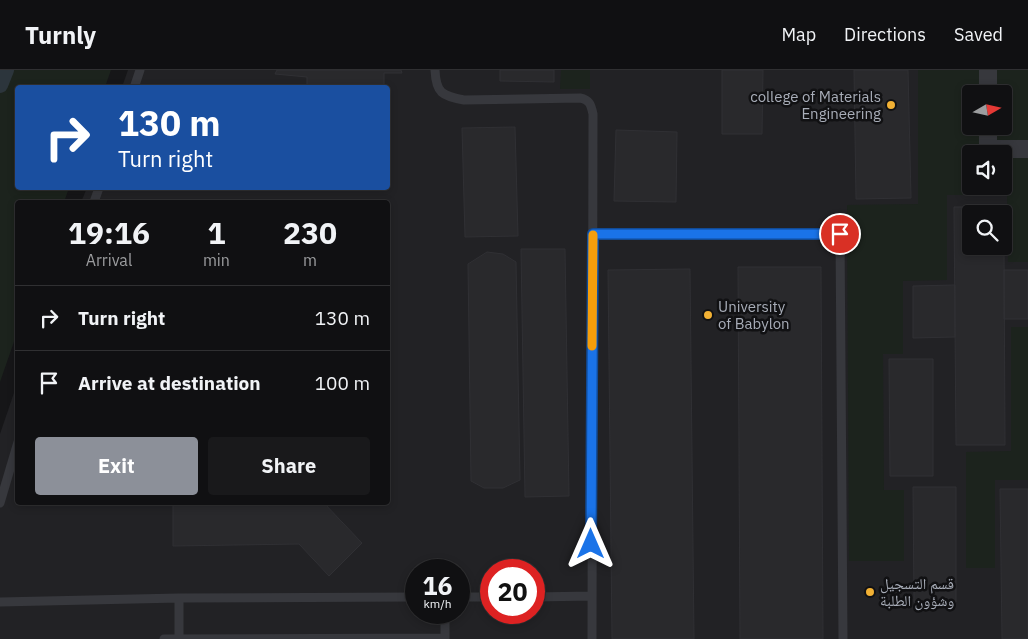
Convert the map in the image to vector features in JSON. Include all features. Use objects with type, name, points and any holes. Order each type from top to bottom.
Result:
[{"type":"street","points":[[988,70],[988,85]]},
{"type":"street","points":[[988,135],[988,145],[992,149],[1028,149]]},
{"type":"lane","points":[[135,85],[140,70]]},
{"type":"lane","points":[[434,70],[439,90],[447,97],[464,100],[580,98],[587,99],[591,104],[593,114],[592,639]]},
{"type":"lane","points":[[593,234],[840,234],[844,639]]},
{"type":"lane","points":[[0,504],[15,452]]},
{"type":"lane","points":[[545,597],[592,596]]},
{"type":"lane","points":[[0,602],[179,598],[405,597]]},
{"type":"lane","points":[[179,598],[179,639]]},
{"type":"lane","points":[[164,639],[446,638],[445,624]]},
{"type":"shaded area","points":[[0,70],[111,70],[106,85],[15,85],[15,190],[68,190],[65,200],[15,200],[15,339],[0,382]]},
{"type":"shaded area","name":"University of Babylon","points":[[128,70],[1028,70],[1028,639],[0,639],[0,434],[15,390],[15,505],[390,505],[390,200],[82,200],[86,190],[390,190],[390,85],[123,85]]},
{"type":"shaded area","points":[[561,70],[590,70],[590,89],[560,89]]},
{"type":"shaded area","points":[[918,70],[1028,70],[1028,262],[1008,262],[1008,255],[1012,255],[1012,205],[1007,205],[1007,195],[1012,195],[1012,145],[962,145],[962,195],[947,195],[947,280],[903,281],[903,354],[883,354],[884,490],[904,490],[904,561],[849,561],[847,205],[918,204]]},
{"type":"shaded area","points":[[1011,327],[1028,327],[1028,480],[995,480],[995,568],[966,568],[966,452],[1011,451]]},
{"type":"building","points":[[277,70],[401,70],[402,73],[384,73],[384,85],[307,85],[307,77],[275,74]]},
{"type":"building","points":[[500,70],[554,70],[554,82],[500,81]]},
{"type":"building","points":[[722,70],[763,70],[762,134],[722,134]]},
{"type":"building","points":[[854,70],[908,70],[911,198],[856,199]]},
{"type":"building","points":[[515,127],[518,236],[465,237],[462,128]]},
{"type":"building","points":[[616,130],[677,132],[676,202],[614,201]]},
{"type":"building","points":[[954,207],[962,207],[962,255],[1004,255],[1005,445],[956,445]]},
{"type":"building","points":[[521,249],[565,249],[569,496],[525,497]]},
{"type":"building","points":[[487,252],[503,254],[516,262],[520,480],[503,488],[484,488],[471,481],[468,264]]},
{"type":"building","points":[[738,267],[821,267],[823,639],[740,639]]},
{"type":"building","points":[[690,269],[694,639],[612,639],[608,270]]},
{"type":"building","points":[[1004,270],[1028,270],[1028,319],[1004,319]]},
{"type":"building","points":[[955,285],[955,337],[913,338],[913,286]]},
{"type":"building","points":[[889,359],[933,359],[933,476],[890,476]]},
{"type":"building","points":[[913,487],[956,487],[956,602],[914,602]]},
{"type":"building","points":[[1000,489],[1028,489],[1028,639],[1002,639]]},
{"type":"building","points":[[173,505],[326,505],[362,543],[329,576],[299,544],[173,546]]},
{"type":"waterway","points":[[0,85],[6,70]]},
{"type":"slow traffic","points":[[592,346],[593,235]]},
{"type":"place","name":"college of Materials Engineering","points":[[891,105]]},
{"type":"place","name":"University of Babylon","points":[[708,315]]},
{"type":"place","name":"قسم التسجيل وشؤون الطلبة","points":[[870,592]]},
{"type":"route","points":[[591,544],[593,234],[840,234]]}]
